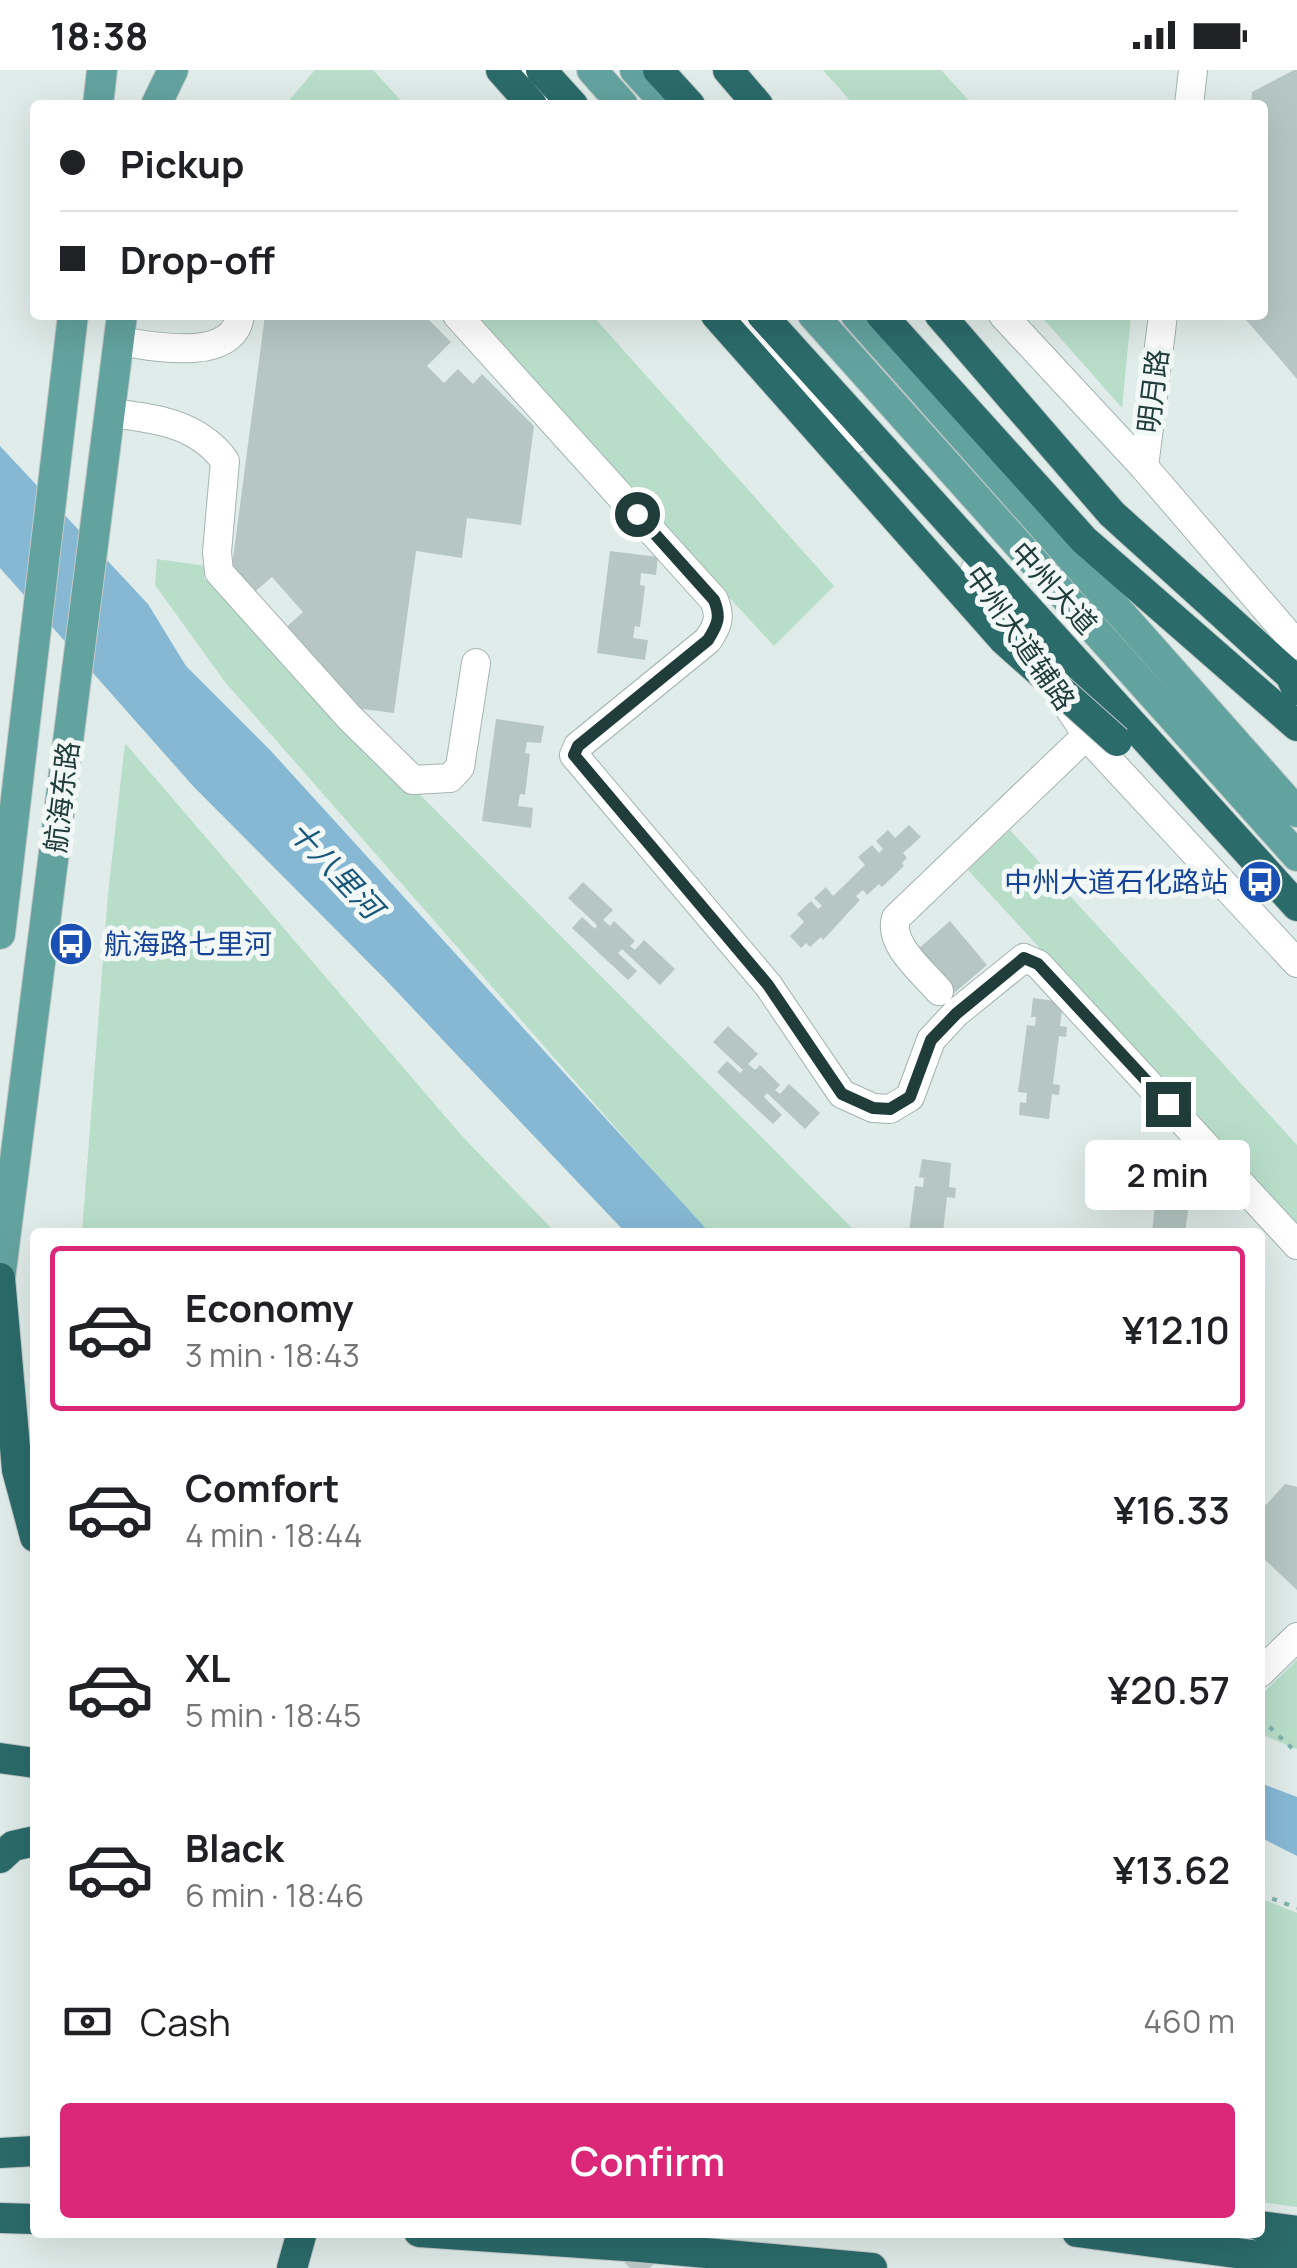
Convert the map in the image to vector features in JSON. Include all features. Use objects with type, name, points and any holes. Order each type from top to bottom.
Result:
[{"type":"highway","points":[[501,70],[528,100]]},
{"type":"highway","points":[[541,70],[568,100]]},
{"type":"highway","points":[[658,70],[685,100]]},
{"type":"highway","points":[[728,70],[754,100]]},
{"type":"highway","points":[[720,320],[1004,640],[1116,741],[1213,812]]},
{"type":"highway","name":"中州大道","points":[[767,320],[1297,906]]},
{"type":"highway","name":"中州大道","points":[[885,320],[1084,540],[1297,726]]},
{"type":"highway","points":[[944,320],[1112,514],[1290,675],[1297,690]]},
{"type":"highway","points":[[0,1279],[17,1470],[30,1518]]},
{"type":"highway","points":[[0,1758],[30,1762]]},
{"type":"highway","points":[[0,1858],[13,1846],[30,1842]]},
{"type":"highway","points":[[0,2218],[30,2219]]},
{"type":"highway","points":[[1265,2227],[1297,2231]]},
{"type":"highway","points":[[292,2268],[300,2238]]},
{"type":"highway","points":[[504,2238],[872,2268]]},
{"type":"highway","points":[[1119,2238],[1297,2261]]},
{"type":"highway","points":[[1167,2238],[1189,2248]]},
{"type":"highway","points":[[1237,2254],[1297,2242]]},
{"type":"main road","points":[[99,100],[102,70]]},
{"type":"main road","points":[[148,100],[152,70]]},
{"type":"main road","points":[[159,100],[174,70]]},
{"type":"main road","points":[[592,70],[619,100]]},
{"type":"main road","points":[[636,70],[663,100]]},
{"type":"main road","name":"航海东路","points":[[0,934],[72,320]]},
{"type":"main road","name":"中州大道","points":[[817,320],[1297,856]]},
{"type":"main road","name":"中州大道","points":[[860,320],[1297,812]]},
{"type":"main road","name":"航海东路","points":[[0,1279],[119,341]]},
{"type":"street","points":[[522,70],[549,100]]},
{"type":"street","points":[[728,70],[767,100]]},
{"type":"street","points":[[119,341],[196,350],[232,335],[239,320]]},
{"type":"street","points":[[462,320],[714,600],[720,612],[708,640],[578,746],[574,755],[768,985],[842,1094],[873,1108],[890,1109],[910,1097],[931,1040],[1024,958],[1038,964],[1297,1245]]},
{"type":"street","name":"中州大道辅路","points":[[746,320],[990,586],[1087,735],[1297,963]]},
{"type":"street","points":[[1008,320],[1144,467],[1297,645]]},
{"type":"street","name":"明月路","points":[[1144,467],[1162,320]]},
{"type":"street","points":[[110,413],[158,418],[216,448],[225,461],[217,552],[219,572],[348,717],[413,780],[450,778],[460,767],[476,663]]},
{"type":"street","points":[[938,991],[897,942],[896,918],[1087,735]]},
{"type":"street","points":[[1265,1668],[1297,1637]]},
{"type":"path","points":[[1265,1723],[1297,1753]]},
{"type":"path","points":[[1265,1896],[1297,1908]]},
{"type":"green space","points":[[315,70],[373,70],[400,100],[289,100]]},
{"type":"green space","points":[[823,70],[941,70],[968,100],[850,100]]},
{"type":"green space","points":[[473,320],[596,320],[834,586],[774,646]]},
{"type":"green space","points":[[1044,320],[1131,320],[1122,408]]},
{"type":"green space","points":[[157,559],[206,566],[204,578],[852,1228],[703,1228],[225,682],[155,585]]},
{"type":"green space","points":[[125,743],[462,1136],[551,1228],[82,1228],[108,894]]},
{"type":"green space","points":[[1010,830],[1297,1145],[1297,1228],[968,870]]},
{"type":"green space","points":[[1297,1660],[1297,1749],[1265,1736],[1265,1691]]},
{"type":"green space","points":[[1265,1900],[1297,1913],[1297,2207],[1265,2203]]},
{"type":"water","name":"十八里河","points":[[0,446],[148,604],[186,666],[270,750],[705,1228],[621,1228],[383,977],[193,786],[0,568]]},
{"type":"water","points":[[1265,1785],[1297,1797],[1297,1856],[1265,1840]]},
{"type":"building","points":[[1297,70],[1297,379],[1246,320],[1268,320],[1268,100],[1251,100],[1252,92]]},
{"type":"building","points":[[264,320],[429,320],[451,342],[427,366],[444,383],[458,369],[473,384],[482,374],[534,426],[521,525],[467,518],[462,558],[416,551],[394,713],[347,707],[281,632],[303,612],[272,577],[250,596],[231,574]]},
{"type":"building","points":[[610,551],[658,557],[656,575],[641,573],[640,585],[645,586],[640,627],[635,626],[633,638],[648,640],[645,660],[597,653]]},
{"type":"building","points":[[496,719],[544,726],[541,743],[527,742],[525,753],[530,754],[525,795],[520,794],[518,806],[533,808],[531,828],[482,821]]},
{"type":"building","points":[[909,825],[921,837],[903,853],[907,858],[904,866],[882,887],[879,884],[867,895],[863,890],[856,896],[860,900],[823,940],[821,937],[810,947],[806,943],[801,948],[790,936],[804,922],[797,914],[811,901],[818,909],[822,906],[814,898],[826,887],[833,896],[865,865],[858,857],[872,845],[879,853],[883,849],[876,841],[888,830],[895,838]]},
{"type":"building","points":[[583,882],[613,910],[603,920],[610,926],[614,921],[635,941],[630,946],[635,950],[644,940],[675,969],[660,985],[622,949],[618,953],[637,971],[628,980],[572,928],[582,917],[595,929],[597,925],[568,898]]},
{"type":"building","points":[[950,921],[987,965],[953,994],[916,951]]},
{"type":"building","points":[[1033,998],[1063,1002],[1060,1026],[1067,1027],[1066,1037],[1059,1036],[1053,1084],[1060,1085],[1059,1095],[1052,1094],[1049,1119],[1019,1115],[1020,1102],[1026,1103],[1027,1093],[1018,1092],[1027,1025],[1035,1026],[1036,1017],[1031,1017]]},
{"type":"building","points":[[728,1026],[758,1054],[748,1064],[755,1070],[760,1065],[780,1085],[775,1090],[780,1094],[789,1084],[820,1113],[805,1129],[767,1093],[764,1097],[782,1115],[773,1124],[717,1072],[727,1061],[740,1073],[743,1070],[713,1042]]},
{"type":"building","points":[[1165,1153],[1195,1156],[1192,1180],[1199,1181],[1198,1191],[1191,1190],[1186,1228],[1152,1228],[1158,1179],[1166,1180],[1167,1171],[1162,1171]]},
{"type":"building","points":[[922,1159],[951,1163],[949,1187],[956,1188],[955,1198],[947,1197],[943,1228],[910,1228],[915,1186],[923,1187],[924,1178],[919,1177]]},
{"type":"building","points":[[1285,1484],[1297,1487],[1297,1590],[1265,1560],[1265,1506]]},
{"type":"tunnel","points":[[630,2268],[660,2238]]},
{"type":"place","name":"中州大道石化路站","points":[[1260,882]]},
{"type":"place","name":"航海路七里河","points":[[71,944]]},
{"type":"route","points":[[637,514],[714,600],[720,612],[718,624],[708,640],[578,746],[574,755],[768,985],[842,1094],[873,1108],[890,1109],[910,1097],[931,1040],[1024,958],[1038,964],[1168,1104]]}]
